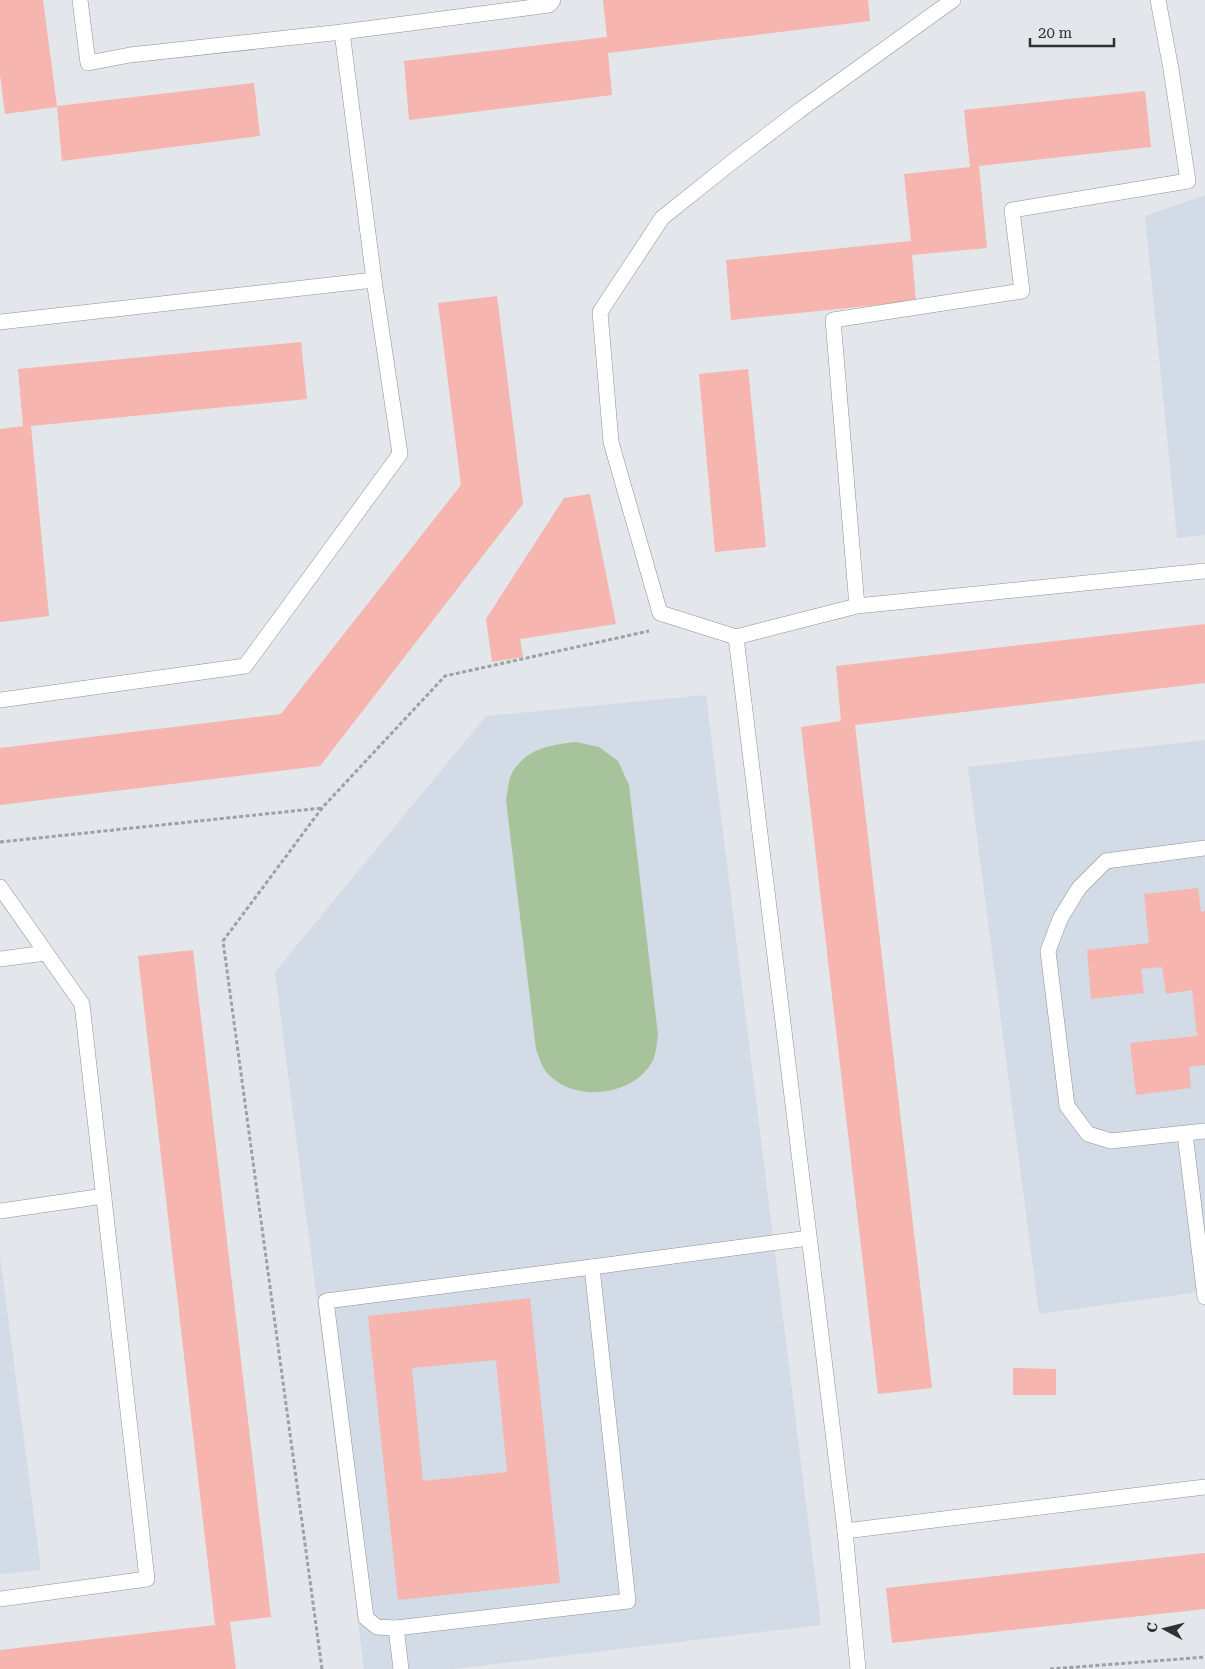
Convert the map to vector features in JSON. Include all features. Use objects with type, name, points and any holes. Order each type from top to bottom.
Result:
[{"type":"lane","points":[[80,0],[88,63],[130,55],[342,32],[549,5],[553,0]]},
{"type":"lane","points":[[952,0],[800,110],[662,218],[600,312],[611,442],[660,612],[736,636],[858,606],[1205,571]]},
{"type":"lane","points":[[858,606],[833,320],[1022,291],[1012,210],[1188,181],[1171,69],[1158,0]]},
{"type":"lane","points":[[0,700],[245,666],[400,454],[374,280],[342,32]]},
{"type":"lane","points":[[0,322],[374,280]]},
{"type":"lane","points":[[736,636],[845,1531],[858,1669]]},
{"type":"lane","points":[[1205,848],[1106,861],[1079,888],[1060,919],[1048,951],[1067,1106],[1088,1134],[1111,1141],[1205,1131]]},
{"type":"lane","points":[[0,887],[82,1004],[147,1579],[0,1599]]},
{"type":"lane","points":[[0,959],[46,953]]},
{"type":"lane","points":[[1185,1134],[1205,1297]]},
{"type":"lane","points":[[0,1211],[104,1196]]},
{"type":"lane","points":[[592,1267],[628,1601],[396,1628],[377,1627],[366,1618],[326,1302],[809,1238]]},
{"type":"lane","points":[[845,1531],[1205,1487]]},
{"type":"lane","points":[[396,1628],[401,1669]]},
{"type":"path","points":[[322,1669],[223,941],[322,808],[446,676],[653,631]]},
{"type":"path","points":[[0,842],[322,808]]},
{"type":"path","points":[[1050,1669],[1205,1657]]},
{"type":"shaded area","points":[[1205,195],[1205,535],[1177,538],[1145,216]]},
{"type":"shaded area","points":[[706,695],[821,1625],[454,1669],[364,1669],[275,972],[486,716]]},
{"type":"shaded area","points":[[1205,740],[1205,1291],[1039,1314],[968,767]]},
{"type":"shaded area","points":[[0,1256],[41,1570],[0,1574]]},
{"type":"green space","points":[[576,742],[599,747],[618,761],[629,785],[658,1035],[652,1062],[643,1073],[632,1082],[603,1092],[573,1089],[559,1083],[546,1072],[536,1049],[506,800],[512,773],[525,758],[540,749]]},
{"type":"building","points":[[0,0],[43,0],[57,106],[254,83],[260,136],[62,161],[57,107],[5,114],[0,75]]},
{"type":"building","points":[[603,0],[868,0],[870,21],[608,53],[612,95],[409,120],[404,61],[607,37]]},
{"type":"building","points":[[1145,91],[1151,147],[979,166],[987,248],[912,255],[916,301],[731,320],[726,260],[911,241],[904,174],[970,167],[964,110]]},
{"type":"building","points":[[497,296],[523,504],[320,766],[0,805],[0,748],[281,714],[461,485],[438,303]]},
{"type":"building","points":[[301,342],[307,399],[31,426],[49,616],[0,622],[0,429],[23,426],[18,369]]},
{"type":"building","points":[[748,369],[766,547],[715,552],[699,374]]},
{"type":"building","points":[[590,494],[616,624],[520,639],[523,657],[492,662],[486,619],[564,498]]},
{"type":"building","points":[[1205,624],[1205,683],[855,725],[932,1388],[878,1394],[801,727],[841,721],[836,666]]},
{"type":"building","points":[[1198,888],[1201,912],[1205,911],[1205,1065],[1189,1067],[1191,1088],[1136,1095],[1130,1043],[1197,1036],[1192,990],[1166,994],[1162,967],[1141,969],[1144,993],[1091,999],[1087,950],[1149,943],[1144,894]]},
{"type":"building","points":[[193,950],[271,1617],[230,1622],[236,1669],[0,1669],[0,1650],[215,1625],[138,956]]},
{"type":"building","points":[[530,1298],[560,1583],[398,1600],[368,1316]],"holes":[[[496,1360],[507,1472],[423,1481],[412,1368]]]},
{"type":"building","points":[[1013,1368],[1056,1369],[1056,1395],[1013,1395]]},
{"type":"building","points":[[1205,1553],[1205,1609],[892,1643],[886,1588]]}]
